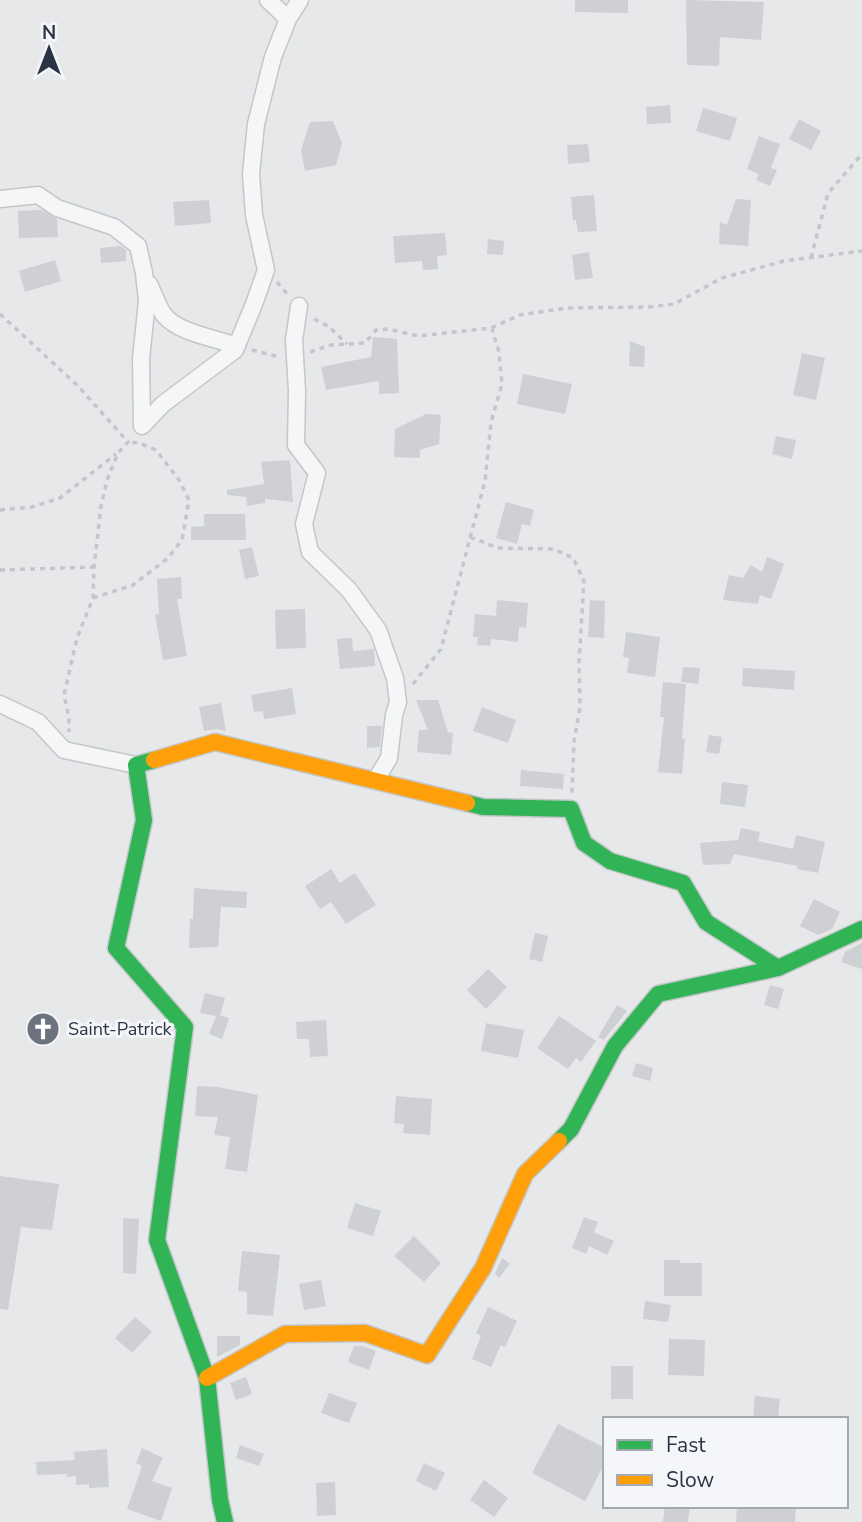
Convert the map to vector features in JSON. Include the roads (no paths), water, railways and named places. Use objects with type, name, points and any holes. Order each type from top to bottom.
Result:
[{"type":"street","points":[[268,0],[288,19]]},
{"type":"street","points":[[0,199],[38,195],[57,208],[114,227],[138,246],[147,301],[141,359],[142,426],[163,404],[235,350],[266,270],[254,215],[251,174],[256,124],[273,58],[288,19],[300,0]]},
{"type":"street","points":[[144,273],[164,316],[187,331],[237,346]]},
{"type":"street","points":[[299,306],[294,340],[296,445],[317,473],[304,524],[310,552],[349,590],[378,630],[395,678],[398,702],[389,758],[375,780]]},
{"type":"street","points":[[0,704],[38,722],[64,750],[136,765],[215,742],[483,807],[571,809],[584,843],[610,861],[683,883],[706,922],[778,968]]},
{"type":"street","points":[[136,765],[144,820],[116,948],[185,1027],[157,1240],[208,1378],[220,1500],[225,1522]]},
{"type":"street","points":[[208,1378],[285,1334],[365,1333],[427,1355],[483,1268],[525,1174],[571,1129],[615,1046],[658,994],[778,968],[862,929]]},
{"type":"place","name":"Saint-Patrick","points":[[43,1029]]}]
